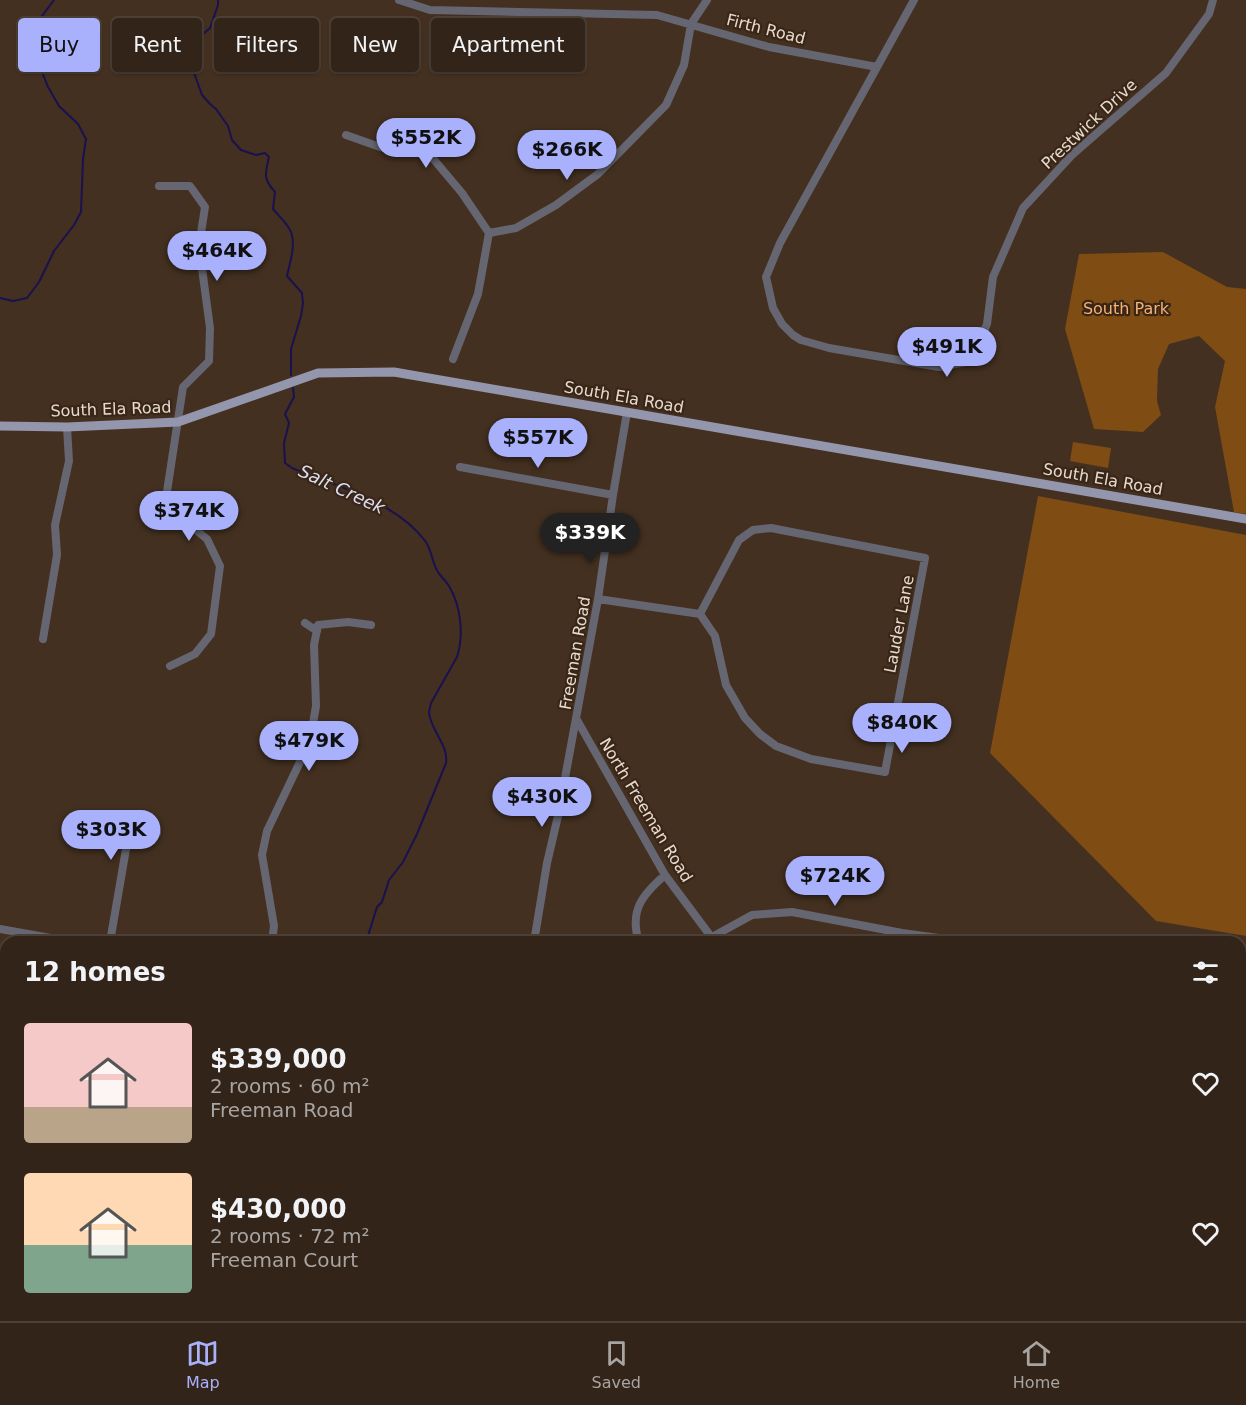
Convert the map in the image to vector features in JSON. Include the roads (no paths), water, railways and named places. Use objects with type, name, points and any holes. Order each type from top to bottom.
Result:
[{"type":"main road","name":"South Ela Road","points":[[0,426],[67,427],[178,422],[318,373],[394,372],[1246,519]]},
{"type":"street","name":"Firth Road","points":[[399,0],[430,10],[657,15],[769,47],[877,67]]},
{"type":"street","points":[[489,233],[516,228],[556,204],[598,174],[666,105],[684,65],[691,24],[706,0]]},
{"type":"street","points":[[877,67],[914,0]]},
{"type":"street","name":"Prestwick Drive","points":[[877,67],[780,243],[766,277],[773,308],[782,324],[793,335],[801,340],[829,348],[939,367],[971,361],[987,324],[993,277],[1023,208],[1072,155],[1166,72],[1209,14],[1213,0]]},
{"type":"street","points":[[346,135],[380,147],[430,155],[462,193],[489,233],[478,294],[453,359]]},
{"type":"street","points":[[159,186],[190,186],[205,207],[199,246],[210,328],[209,361],[183,387],[166,498],[180,517],[207,539],[220,566],[211,634],[195,654],[170,666]]},
{"type":"street","name":"Freeman Road","points":[[535,936],[547,863],[577,720],[580,690],[598,599],[627,412]]},
{"type":"street","points":[[43,639],[57,555],[55,525],[69,461],[67,427]]},
{"type":"street","points":[[460,467],[613,495]]},
{"type":"street","name":"Lauder Lane","points":[[771,528],[925,558],[885,772],[811,759],[776,746],[760,734],[745,718],[726,685],[715,636],[700,614],[739,540],[753,530],[771,528]]},
{"type":"street","points":[[598,599],[700,614]]},
{"type":"street","points":[[273,936],[274,926],[262,855],[267,831],[310,741],[316,706],[315,645],[318,625],[348,622],[371,626]]},
{"type":"street","points":[[305,623],[317,631]]},
{"type":"street","name":"North Freeman Road","points":[[577,720],[665,875],[710,936]]},
{"type":"street","points":[[111,936],[126,849],[133,829],[157,833]]},
{"type":"street","points":[[637,936],[635,929],[637,911],[649,889],[665,875]]},
{"type":"street","points":[[719,936],[752,915],[792,912],[925,936]]},
{"type":"street","points":[[0,929],[39,936]]},
{"type":"waterway","points":[[0,298],[13,301],[27,298],[39,282],[54,251],[81,212],[86,139],[78,124],[59,106],[31,53],[28,39],[30,32],[54,0]]},
{"type":"waterway","name":"Salt Creek","points":[[218,0],[210,28],[195,41],[192,67],[202,95],[228,126],[232,140],[241,150],[256,155],[265,153],[269,157],[266,176],[275,192],[273,209],[288,226],[293,242],[287,276],[302,293],[301,316],[291,349],[291,375]]},
{"type":"waterway","name":"Salt Creek","points":[[293,388],[294,397],[285,414],[289,423],[284,443],[285,463],[292,468],[365,497],[399,516],[414,528],[430,549],[436,568],[448,584],[459,611],[461,630],[457,657],[431,703],[429,712],[432,725],[445,750],[446,763],[417,834],[403,862],[389,880],[368,936]]},
{"type":"park label","name":"South Park","points":[[1126,308]]}]
